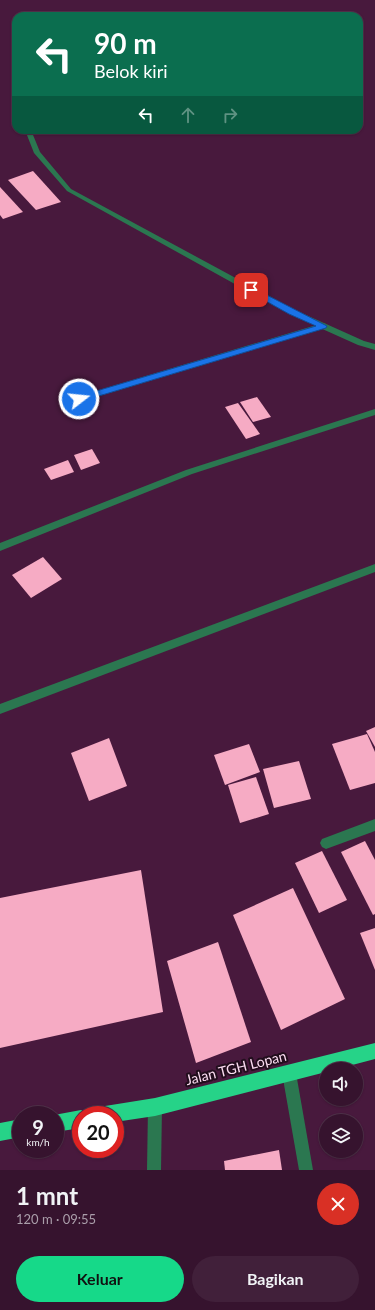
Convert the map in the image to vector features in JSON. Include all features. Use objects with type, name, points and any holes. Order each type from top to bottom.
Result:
[{"type":"highway","name":"Jalan TGH Lopan","points":[[124,1112],[155,1107],[375,1051]]},
{"type":"highway","points":[[0,1132],[12,1130]]},
{"type":"street","points":[[30,134],[37,153],[69,190],[292,312],[375,347]]},
{"type":"street","points":[[79,399],[323,326]]},
{"type":"street","points":[[0,547],[189,472],[375,412]]},
{"type":"street","points":[[0,709],[375,568]]},
{"type":"street","points":[[326,843],[375,825]]},
{"type":"street","points":[[289,1073],[306,1170]]},
{"type":"street","points":[[154,1170],[155,1107]]},
{"type":"building","points":[[33,171],[61,202],[36,210],[8,180]]},
{"type":"building","points":[[0,187],[23,212],[3,219],[0,215]]},
{"type":"building","points":[[257,397],[271,417],[253,422],[240,402]]},
{"type":"building","points":[[238,403],[260,434],[246,439],[225,407]]},
{"type":"building","points":[[92,449],[100,463],[81,470],[74,455]]},
{"type":"building","points":[[68,460],[74,472],[51,480],[44,469]]},
{"type":"building","points":[[43,557],[62,579],[31,598],[12,575]]},
{"type":"building","points":[[375,727],[375,747],[366,731]]},
{"type":"building","points":[[367,734],[375,752],[375,783],[350,790],[332,744]]},
{"type":"building","points":[[109,738],[127,786],[89,801],[71,753]]},
{"type":"building","points":[[249,744],[260,772],[225,785],[214,755]]},
{"type":"building","points":[[299,761],[311,799],[274,808],[263,769]]},
{"type":"building","points":[[256,777],[269,814],[240,823],[228,785]]},
{"type":"building","points":[[365,841],[375,860],[375,914],[373,915],[341,852]]},
{"type":"building","points":[[322,851],[347,900],[319,913],[295,863]]},
{"type":"building","points":[[141,870],[163,1012],[0,1048],[0,898]]},
{"type":"building","points":[[293,888],[345,999],[281,1030],[233,915]]},
{"type":"building","points":[[375,928],[375,970],[360,933]]},
{"type":"building","points":[[218,942],[251,1042],[196,1063],[167,961]]},
{"type":"building","points":[[279,1150],[282,1170],[225,1170],[224,1161]]},
{"type":"route","points":[[79,399],[323,326],[292,312],[251,290]]}]
